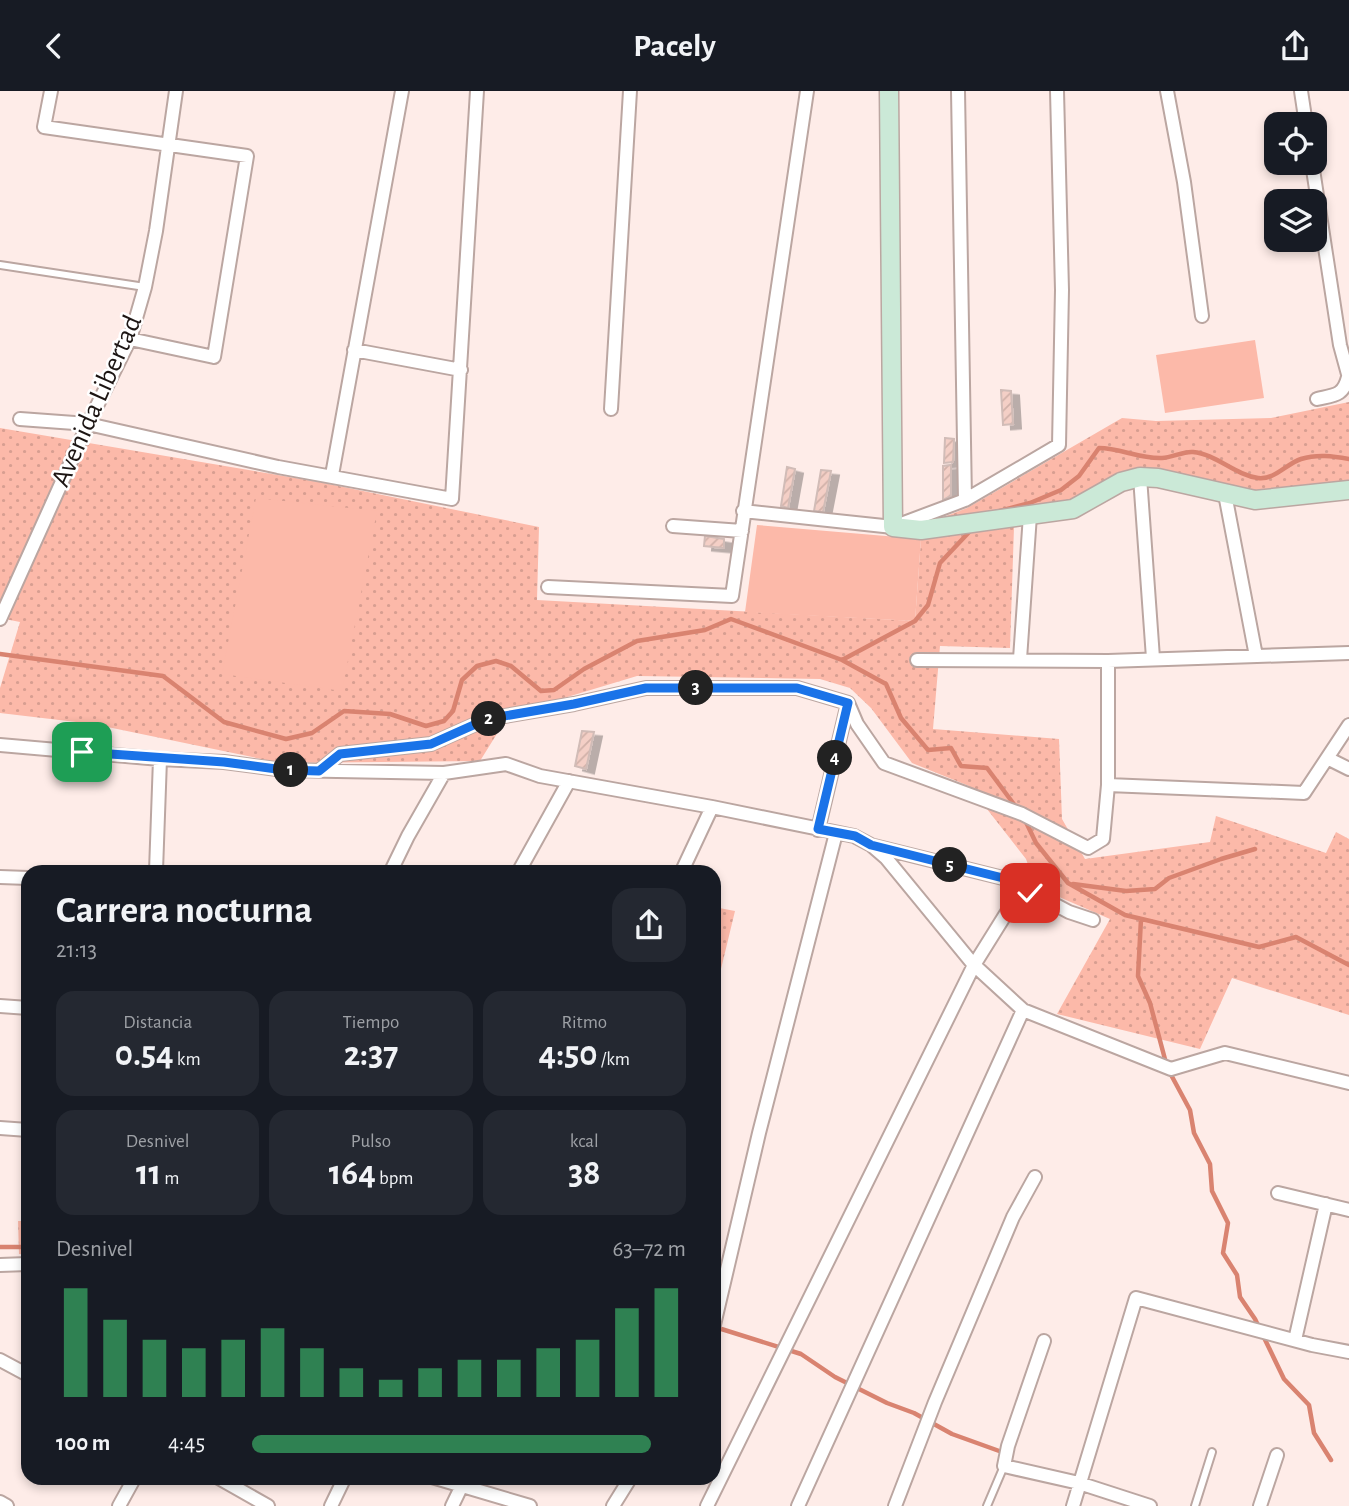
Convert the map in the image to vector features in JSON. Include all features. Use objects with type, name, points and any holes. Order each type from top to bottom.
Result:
[{"type":"street","points":[[51,91],[44,127],[247,156],[214,357],[130,339]]},
{"type":"street","name":"Avenida Libertad","points":[[0,619],[88,423],[130,339],[145,287],[156,232],[176,91]]},
{"type":"street","points":[[332,475],[402,91]]},
{"type":"street","points":[[20,419],[88,423],[278,467],[452,499],[477,91]]},
{"type":"street","points":[[611,409],[629,91]]},
{"type":"street","points":[[548,587],[732,596],[807,91]]},
{"type":"street","points":[[889,91],[893,527]]},
{"type":"street","points":[[958,91],[965,500]]},
{"type":"street","points":[[893,527],[965,500],[1059,445],[1062,290],[1057,91]]},
{"type":"street","points":[[1167,91],[1184,182],[1202,316]]},
{"type":"street","points":[[1301,91],[1304,112]]},
{"type":"street","points":[[1314,175],[1340,345],[1348,377],[1345,388],[1337,395],[1317,399]]},
{"type":"street","points":[[354,350],[461,370]]},
{"type":"street","points":[[743,511],[921,530],[1073,509],[1121,482],[1140,477],[1158,478],[1255,501],[1349,490]]},
{"type":"street","points":[[1140,477],[1153,658]]},
{"type":"street","points":[[1225,494],[1256,656]]},
{"type":"street","points":[[1020,659],[1030,515]]},
{"type":"street","points":[[673,526],[742,531]]},
{"type":"street","points":[[918,660],[1108,661],[1349,653]]},
{"type":"street","points":[[848,703],[857,724],[884,763],[1022,814],[1088,848],[1103,839],[1108,785],[1108,661]]},
{"type":"street","points":[[319,771],[340,754],[431,744],[487,719],[646,688],[797,688],[848,703]]},
{"type":"street","points":[[818,829],[848,703]]},
{"type":"street","points":[[1108,785],[1304,793],[1349,725]]},
{"type":"street","points":[[0,745],[224,762],[284,770],[444,773],[506,764],[540,776],[855,836],[886,858],[974,965],[1023,1010],[1171,1069],[1225,1053],[1349,1083]]},
{"type":"street","points":[[156,865],[160,759]]},
{"type":"street","points":[[1329,759],[1349,769]]},
{"type":"street","points":[[394,865],[444,773]]},
{"type":"street","points":[[522,865],[569,781]]},
{"type":"street","points":[[685,865],[712,807]]},
{"type":"street","points":[[721,1296],[836,833]]},
{"type":"street","points":[[871,845],[1007,879],[1069,912],[1093,920]]},
{"type":"street","points":[[0,877],[21,878]]},
{"type":"street","points":[[721,1478],[974,965],[1021,888]]},
{"type":"street","points":[[0,1006],[21,1008]]},
{"type":"street","points":[[798,1506],[1023,1010]]},
{"type":"street","points":[[0,1128],[21,1130]]},
{"type":"street","points":[[895,1506],[1013,1217],[1035,1177]]},
{"type":"street","points":[[1278,1193],[1349,1210]]},
{"type":"street","points":[[1295,1340],[1326,1205]]},
{"type":"street","points":[[0,1265],[21,1264]]},
{"type":"street","points":[[1073,1506],[1136,1298],[1349,1352]]},
{"type":"street","points":[[1044,1341],[1008,1446],[1004,1466],[1079,1483],[1150,1506]]},
{"type":"street","points":[[0,1360],[21,1371]]},
{"type":"street","points":[[1260,1506],[1277,1455]]},
{"type":"street","points":[[119,1506],[131,1485]]},
{"type":"street","points":[[230,1485],[268,1506]]},
{"type":"street","points":[[331,1506],[341,1485]]},
{"type":"street","points":[[453,1506],[464,1485]]},
{"type":"street","points":[[473,1485],[530,1506]]},
{"type":"street","points":[[613,1506],[626,1485]]},
{"type":"street","points":[[707,1506],[717,1485]]},
{"type":"street","points":[[0,1502],[7,1506]]},
{"type":"lane","points":[[0,265],[145,287]]},
{"type":"lane","points":[[1195,1506],[1212,1452]]},
{"type":"lane","points":[[987,1506],[1004,1466]]},
{"type":"shaded area","points":[[1255,340],[1264,398],[1165,413],[1156,355]]},
{"type":"shaded area","points":[[1349,402],[1349,483],[1262,492],[1153,468],[1118,474],[1067,501],[936,520],[967,508],[1122,418],[1156,421],[1271,418]]},
{"type":"shaded area","points":[[0,428],[319,482],[539,527],[537,600],[915,621],[921,539],[1014,527],[1010,648],[940,646],[933,729],[1059,739],[1062,819],[1085,859],[1210,842],[1216,816],[1326,853],[1336,832],[1349,839],[1349,1015],[1232,978],[1200,1049],[1057,1014],[1110,919],[1036,887],[1026,859],[969,786],[912,763],[871,708],[850,688],[820,679],[637,676],[554,701],[513,708],[480,761],[281,763],[93,724],[0,713],[0,688],[20,622],[0,618]]},
{"type":"shaded area","points":[[256,498],[377,511],[342,691],[222,674]]},
{"type":"shaded area","points":[[757,525],[921,539],[915,621],[745,612]]},
{"type":"shaded area","points":[[721,908],[735,911],[721,969]]},
{"type":"shaded area","points":[[18,1221],[21,1221],[21,1254]]},
{"type":"building","points":[[1001,390],[1011,391],[1013,424],[1003,425]]},
{"type":"building","points":[[945,438],[954,439],[953,462],[944,463]]},
{"type":"building","points":[[951,465],[951,496],[943,500],[943,466]]},
{"type":"building","points":[[787,467],[795,469],[788,508],[781,506]]},
{"type":"building","points":[[821,470],[831,471],[823,512],[814,511]]},
{"type":"building","points":[[705,536],[724,539],[724,548],[704,546]]},
{"type":"building","points":[[582,731],[594,732],[586,769],[575,766]]},
{"type":"waterway","points":[[988,514],[1030,503],[1061,490],[1079,476],[1099,448],[1154,458],[1189,452],[1201,454],[1258,478],[1270,477],[1307,457],[1349,459]]},
{"type":"waterway","points":[[842,660],[915,621],[928,605],[940,563],[972,529]]},
{"type":"waterway","points":[[0,654],[163,676],[224,722],[286,739],[312,733],[344,711],[390,714],[426,726],[444,721],[453,711],[462,680],[477,666],[496,661],[511,666],[541,691],[554,690],[584,669],[637,641],[705,630],[731,619],[842,660],[886,684],[901,718],[928,750],[951,748],[961,766],[987,768],[1016,807]]},
{"type":"waterway","points":[[1025,820],[1036,843],[1068,883],[1125,915],[1259,947],[1296,937],[1349,965]]},
{"type":"waterway","points":[[1073,884],[1126,891],[1155,889],[1169,878],[1255,849]]},
{"type":"waterway","points":[[1141,919],[1138,976],[1150,1003],[1166,1063]]},
{"type":"waterway","points":[[1169,1071],[1190,1110],[1194,1133],[1210,1164],[1212,1191],[1228,1223],[1223,1253],[1237,1275],[1240,1297],[1255,1319],[1284,1379],[1309,1405],[1314,1433],[1331,1460]]},
{"type":"waterway","points":[[0,1247],[21,1247]]},
{"type":"waterway","points":[[721,1329],[801,1354],[835,1377],[887,1403],[914,1413],[952,1434],[1002,1452]]},
{"type":"route","points":[[82,752],[319,771],[340,754],[431,744],[487,719],[646,688],[797,688],[848,703],[818,829],[855,836],[871,845],[1007,879],[1030,893]]}]
